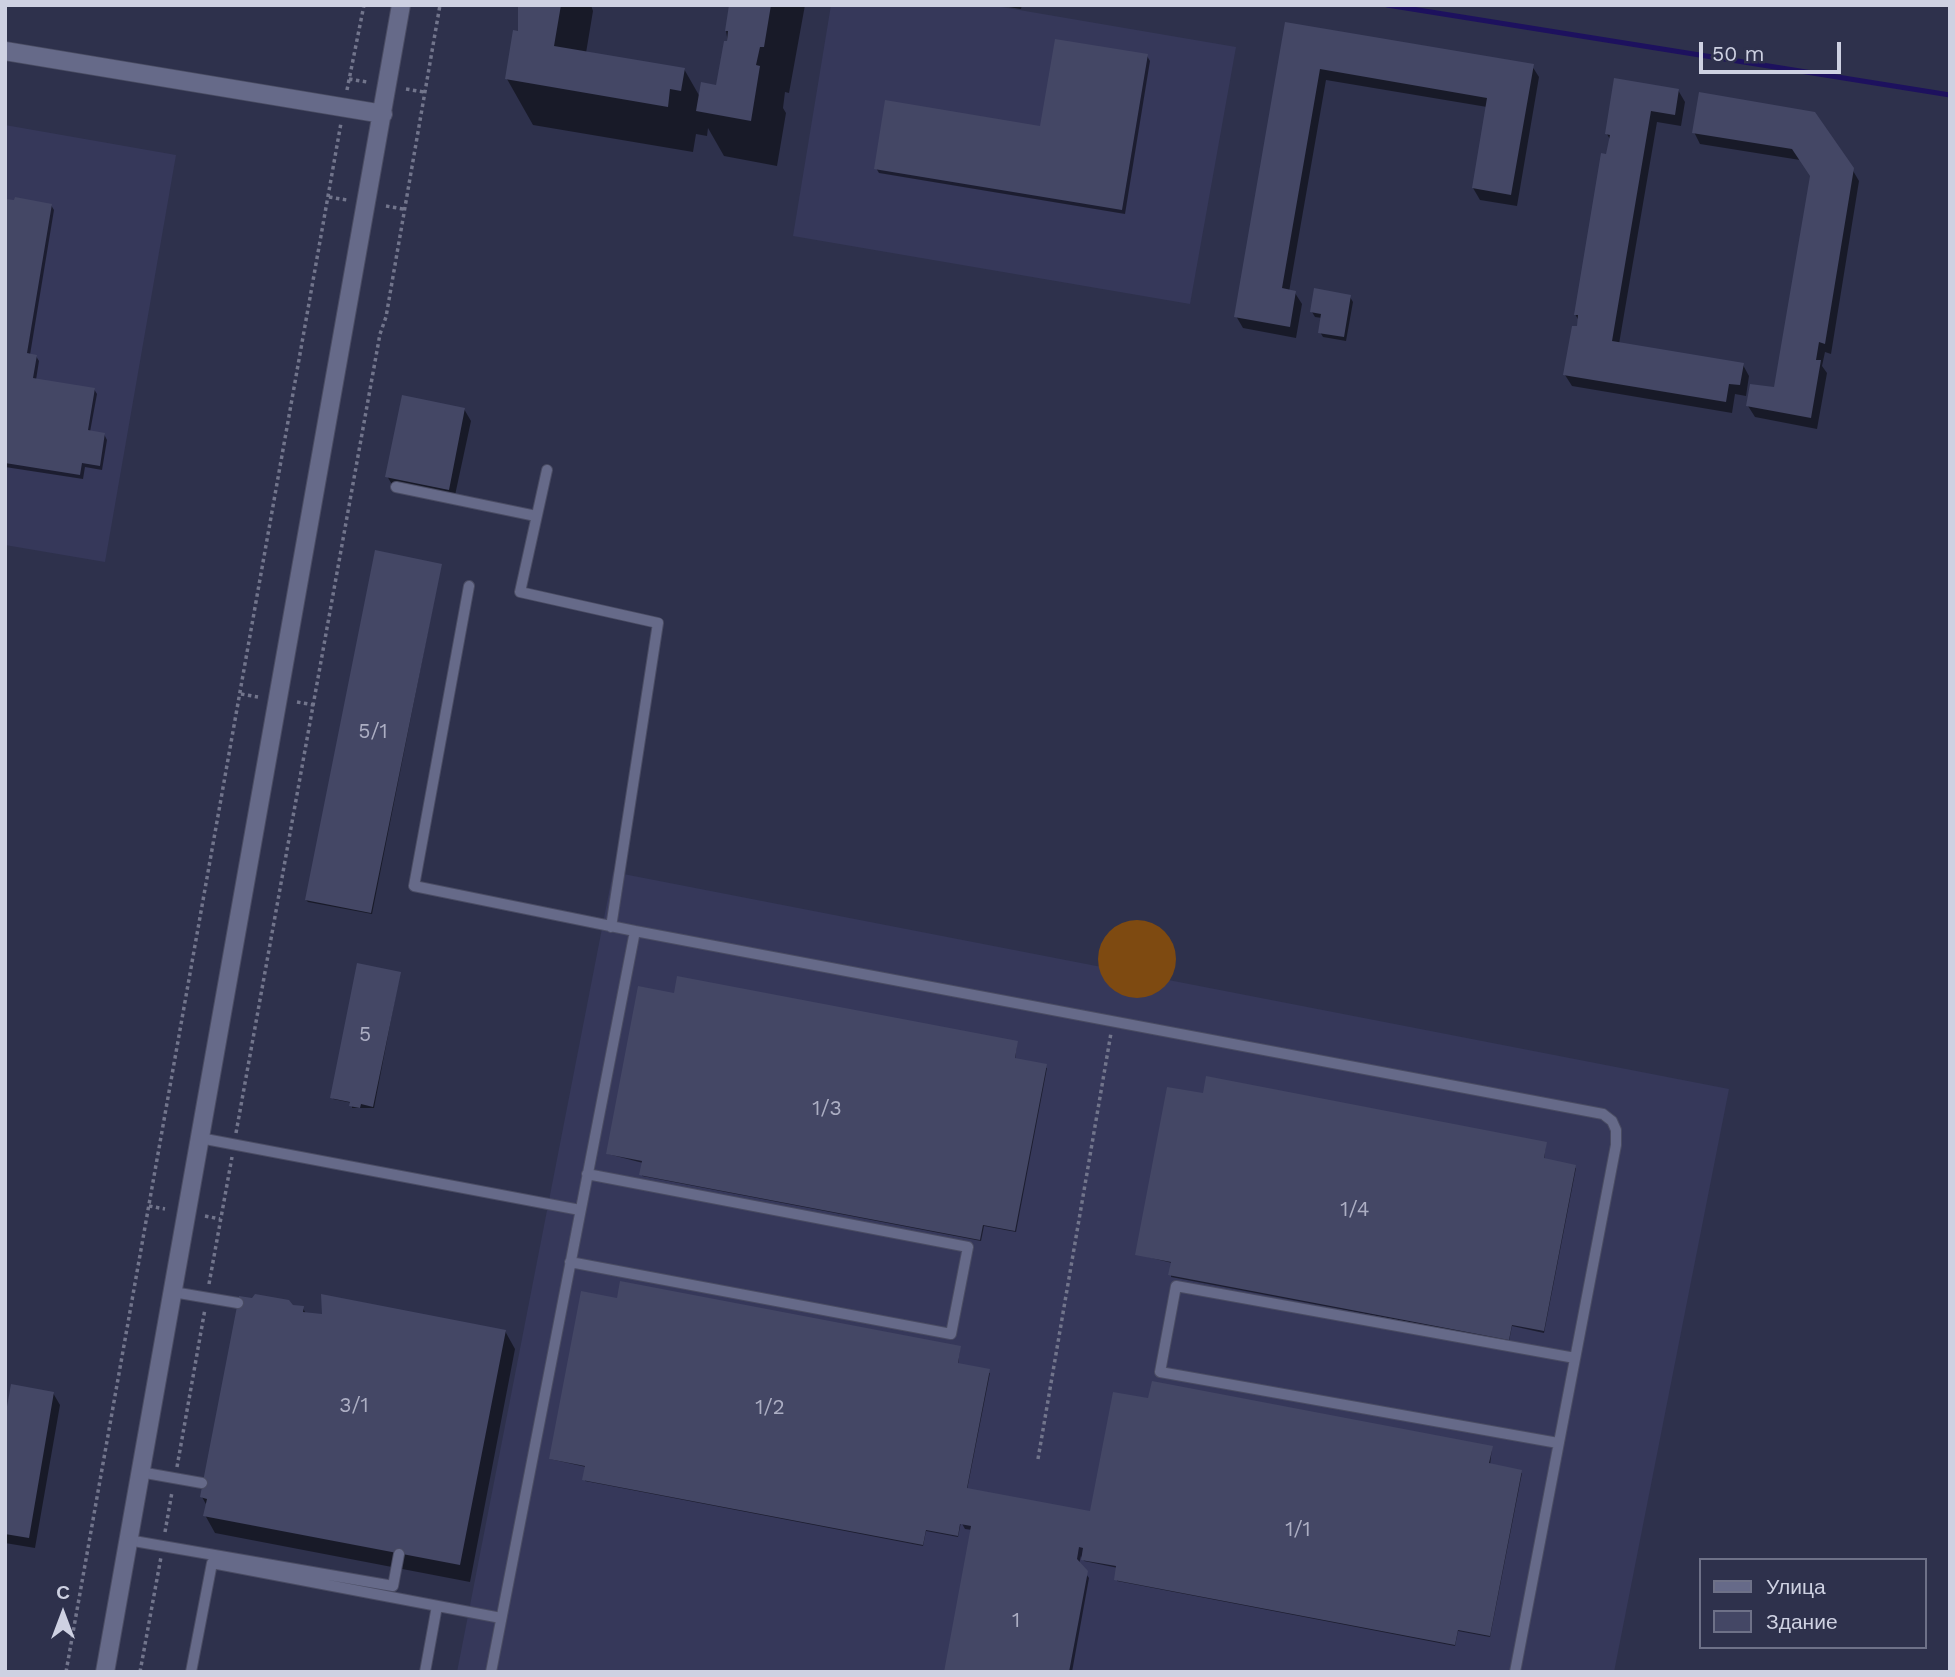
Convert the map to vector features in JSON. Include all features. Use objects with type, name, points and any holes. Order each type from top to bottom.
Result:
[{"type":"street","points":[[105,1672],[401,5]]},
{"type":"street","points":[[5,51],[383,114]]},
{"type":"lane","points":[[547,470],[520,592],[658,623],[611,927]]},
{"type":"lane","points":[[396,487],[536,516]]},
{"type":"lane","points":[[470,586],[414,886],[611,927],[1113,1019],[1603,1114],[1612,1121],[1616,1130],[1616,1144],[1515,1672]]},
{"type":"lane","points":[[491,1672],[635,931]]},
{"type":"lane","points":[[200,1138],[580,1210]]},
{"type":"lane","points":[[570,1262],[951,1334],[954,1321],[968,1247],[587,1174]]},
{"type":"lane","points":[[1558,1443],[1160,1372],[1176,1286],[1575,1358]]},
{"type":"lane","points":[[173,1292],[237,1303]]},
{"type":"lane","points":[[140,1472],[202,1483]]},
{"type":"lane","points":[[128,1540],[393,1586],[399,1554]]},
{"type":"lane","points":[[191,1672],[212,1563],[501,1618]]},
{"type":"lane","points":[[425,1672],[437,1606]]},
{"type":"path","points":[[345,99],[364,5]]},
{"type":"path","points":[[140,1672],[380,334],[386,317],[440,5]]},
{"type":"path","points":[[349,79],[367,82]]},
{"type":"path","points":[[405,89],[424,93]]},
{"type":"path","points":[[66,1672],[342,117]]},
{"type":"path","points":[[329,197],[347,200]]},
{"type":"path","points":[[386,206],[403,209]]},
{"type":"path","points":[[241,694],[258,696]]},
{"type":"path","points":[[297,702],[314,705]]},
{"type":"path","points":[[1038,1459],[1113,1019]]},
{"type":"path","points":[[149,1206],[165,1209]]},
{"type":"path","points":[[205,1216],[221,1219]]},
{"type":"shaded area","points":[[831,5],[990,5],[1236,47],[1190,304],[793,236]]},
{"type":"shaded area","points":[[5,125],[176,155],[105,562],[5,545]]},
{"type":"shaded area","points":[[613,872],[1729,1089],[1614,1672],[457,1672]]},
{"type":"shaded area","points":[[1129,920],[1145,920],[1159,926],[1170,937],[1176,951],[1176,967],[1170,981],[1159,992],[1145,998],[1129,998],[1115,992],[1104,981],[1098,967],[1098,951],[1104,937],[1115,926]]},
{"type":"building","points":[[518,5],[561,5],[554,46],[685,68],[681,91],[670,89],[668,107],[505,79],[513,30],[518,31]]},
{"type":"building","points":[[729,5],[771,5],[764,47],[760,47],[756,65],[760,66],[751,121],[696,111],[701,82],[716,85],[724,41],[727,41],[728,31],[725,31]]},
{"type":"building","points":[[1285,22],[1534,64],[1511,195],[1472,188],[1487,98],[1320,69],[1282,288],[1296,291],[1290,327],[1234,317]]},
{"type":"building","points":[[1055,39],[1148,54],[1122,210],[874,169],[885,100],[1040,126]]},
{"type":"building","points":[[1614,78],[1679,89],[1675,115],[1651,111],[1612,341],[1744,363],[1740,385],[1729,384],[1726,402],[1563,375],[1572,326],[1577,326],[1578,315],[1574,315],[1601,153],[1606,154],[1610,135],[1605,134]]},
{"type":"building","points":[[1699,92],[1815,112],[1854,168],[1825,344],[1819,342],[1816,360],[1821,360],[1811,418],[1746,406],[1750,384],[1774,387],[1810,176],[1792,149],[1692,133]]},
{"type":"building","points":[[15,197],[52,204],[27,353],[37,355],[33,378],[95,388],[88,430],[105,433],[100,466],[82,463],[80,475],[5,463],[5,199],[14,200]]},
{"type":"building","points":[[1314,288],[1351,295],[1344,337],[1318,333],[1321,314],[1310,312]]},
{"type":"building","points":[[402,395],[465,408],[449,490],[385,477]]},
{"type":"building","points":[[375,550],[442,564],[371,913],[305,900]]},
{"type":"building","points":[[357,963],[401,972],[373,1107],[361,1104],[360,1108],[349,1106],[350,1102],[330,1098]]},
{"type":"building","points":[[677,976],[1018,1041],[1015,1058],[1047,1064],[1015,1231],[983,1225],[980,1240],[639,1175],[642,1161],[606,1154],[638,986],[674,993]]},
{"type":"building","points":[[1206,1076],[1547,1142],[1544,1158],[1576,1165],[1544,1331],[1512,1325],[1509,1340],[1168,1275],[1171,1262],[1135,1255],[1167,1087],[1203,1093]]},
{"type":"building","points":[[620,1281],[961,1346],[958,1363],[990,1369],[967,1488],[1090,1511],[1113,1392],[1148,1398],[1152,1381],[1493,1446],[1489,1463],[1522,1470],[1490,1636],[1458,1630],[1455,1645],[1114,1580],[1116,1566],[1081,1560],[1083,1548],[1079,1547],[1077,1559],[1088,1571],[1069,1672],[944,1672],[971,1526],[960,1524],[958,1536],[926,1530],[923,1545],[582,1480],[585,1466],[549,1459],[581,1291],[617,1298]]},
{"type":"building","points":[[255,1294],[289,1300],[293,1305],[304,1306],[303,1312],[322,1314],[321,1294],[506,1330],[460,1565],[203,1516],[207,1499],[200,1497],[239,1296],[252,1298]]},
{"type":"building","points":[[11,1384],[54,1392],[29,1538],[5,1534],[5,1418]]},
{"type":"waterway","points":[[1387,5],[1950,95]]}]
